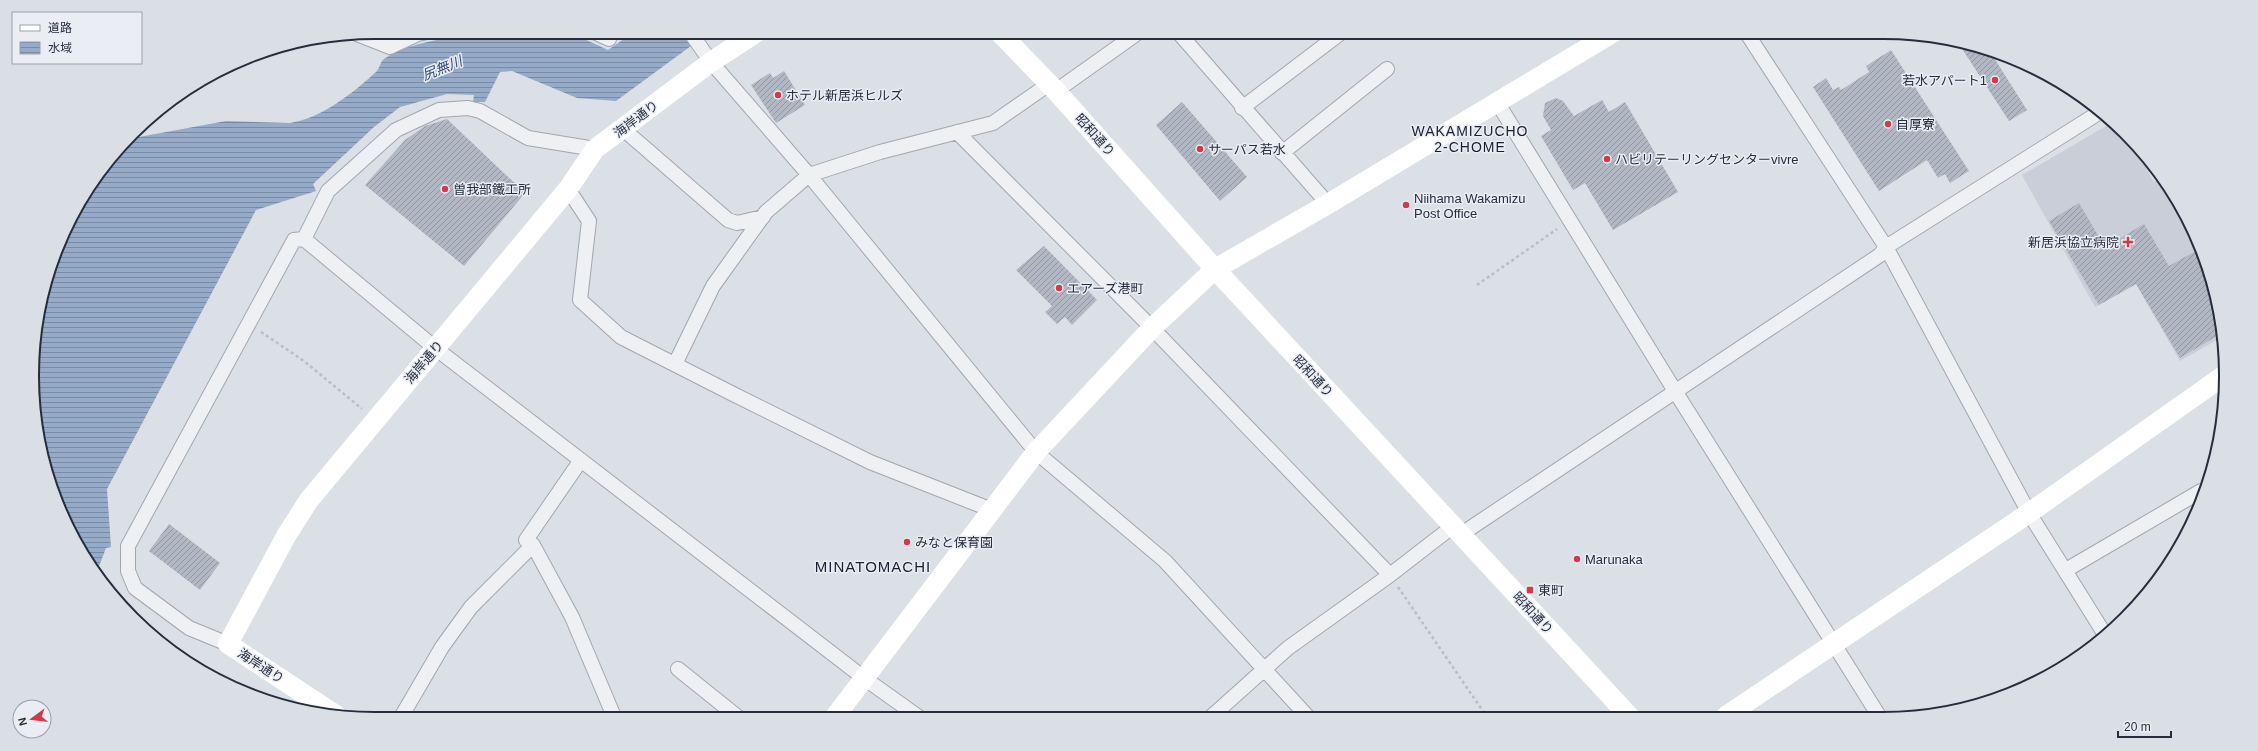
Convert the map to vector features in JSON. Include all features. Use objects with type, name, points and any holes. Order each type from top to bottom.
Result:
[{"type":"street","points":[[370,39],[390,47],[407,39]]},
{"type":"street","points":[[695,39],[711,62],[809,175],[1036,452],[1165,561],[1303,712]]},
{"type":"street","name":"海岸通り","points":[[326,708],[228,644],[286,536],[309,500],[568,190],[596,150],[711,62],[746,39]]},
{"type":"street","name":"昭和通り","points":[[1006,39],[1456,531],[1625,712]]},
{"type":"street","points":[[675,364],[713,286],[763,217],[809,175],[880,152],[993,123],[1052,88],[1128,39]]},
{"type":"street","points":[[1184,39],[1242,108],[1328,204]]},
{"type":"street","points":[[1242,108],[1333,39]]},
{"type":"street","points":[[838,712],[1036,452],[1152,328],[1215,269],[1328,204],[1602,39]]},
{"type":"street","points":[[1751,39],[1886,248],[2029,514],[2066,570],[2102,630]]},
{"type":"street","points":[[1282,153],[1387,69]]},
{"type":"street","points":[[1497,102],[1675,391],[1877,712]]},
{"type":"street","points":[[304,238],[328,191],[396,130],[439,110],[468,108],[480,111],[528,138],[596,150]]},
{"type":"street","points":[[1217,712],[1288,648],[1390,575],[1675,391],[1880,255],[1886,248],[2095,115]]},
{"type":"street","points":[[623,129],[728,220],[737,223],[763,217]]},
{"type":"street","points":[[957,132],[1152,328],[1390,575]]},
{"type":"street","points":[[568,190],[589,221],[580,300],[621,337],[870,462],[992,510]]},
{"type":"street","points":[[228,644],[189,628],[135,588],[128,571],[128,546],[248,322],[294,240],[304,238]]},
{"type":"street","points":[[304,238],[435,348],[864,678],[912,712]]},
{"type":"street","points":[[1732,712],[2029,514],[2219,379]]},
{"type":"street","points":[[581,460],[526,540],[533,545],[572,617],[612,712]]},
{"type":"street","points":[[2066,570],[2197,493]]},
{"type":"street","points":[[404,712],[442,647],[471,606],[533,545]]},
{"type":"street","points":[[678,669],[732,712]]},
{"type":"path","points":[[1477,285],[1570,219]]},
{"type":"path","points":[[248,322],[304,361],[376,420]]},
{"type":"path","points":[[1390,575],[1484,712]]},
{"type":"shaded area","name":"新居浜協立病院","points":[[2107,126],[2135,154],[2144,165],[2154,182],[2156,181],[2174,207],[2193,247],[2208,288],[2213,310],[2217,340],[2180,361],[2136,284],[2095,307],[2022,175]]},
{"type":"water","name":"尻無川","points":[[441,39],[584,39],[608,50],[624,39],[700,39],[616,101],[577,98],[512,71],[500,72],[485,102],[473,102],[474,95],[447,94],[400,107],[374,127],[313,184],[316,191],[256,210],[107,489],[111,547],[106,548],[99,566],[84,544],[74,524],[50,463],[42,419],[39,376],[42,332],[50,288],[65,247],[84,207],[109,171],[139,137],[226,121],[290,123],[302,120],[314,116],[347,96],[376,72],[384,59],[406,48]]},
{"type":"building","name":"若水アパート1","points":[[1962,48],[1994,58],[2027,110],[2009,121]]},
{"type":"building","name":"自厚寮","points":[[1891,50],[1969,171],[1950,183],[1945,174],[1938,178],[1927,160],[1879,191],[1813,87],[1826,78],[1833,90],[1839,87],[1841,90],[1869,72],[1866,66]]},
{"type":"building","name":"ホテル新居浜ヒルズ","points":[[784,71],[805,105],[776,123],[751,85],[770,73],[773,78]]},
{"type":"building","name":"ハビリテーリングセンターvivre","points":[[1556,98],[1563,101],[1574,116],[1602,100],[1609,112],[1625,102],[1678,192],[1613,230],[1585,183],[1573,190],[1541,136],[1551,130],[1543,116],[1545,103]]},
{"type":"building","name":"サーパス若水","points":[[1182,102],[1247,177],[1220,201],[1156,125]]},
{"type":"building","name":"曽我部鐵工所","points":[[447,119],[525,193],[464,266],[365,185],[405,140],[425,126]]},
{"type":"building","points":[[2079,203],[2105,247],[2144,224],[2169,266],[2195,251],[2208,288],[2216,336],[2180,358],[2136,284],[2099,305],[2049,221]]},
{"type":"building","name":"エアーズ港町","points":[[1044,246],[1097,300],[1072,325],[1065,317],[1057,324],[1045,312],[1052,306],[1016,270]]},
{"type":"building","points":[[169,524],[220,563],[200,590],[149,551]]},
{"type":"place","name":"若水アパート1","points":[[1995,80]]},
{"type":"place","name":"ホテル新居浜ヒルズ","points":[[778,95]]},
{"type":"place","name":"自厚寮","points":[[1888,124]]},
{"type":"place","name":"サーパス若水","points":[[1200,149]]},
{"type":"place","name":"ハビリテーリングセンターvivre","points":[[1607,159]]},
{"type":"place","name":"曽我部鐵工所","points":[[445,189]]},
{"type":"place","name":"Niihama Wakamizu Post Office","points":[[1406,205]]},
{"type":"place","name":"新居浜協立病院","points":[[2128,242]]},
{"type":"place","name":"エアーズ港町","points":[[1059,288]]},
{"type":"place","name":"みなと保育園","points":[[907,542]]},
{"type":"place","name":"Marunaka","points":[[1577,559]]},
{"type":"place","name":"東町","points":[[1530,590]]},
{"type":"district","name":"WAKAMIZUCHO 2-CHOME","points":[[1470,140]]},
{"type":"district","name":"MINATOMACHI","points":[[873,566]]}]
